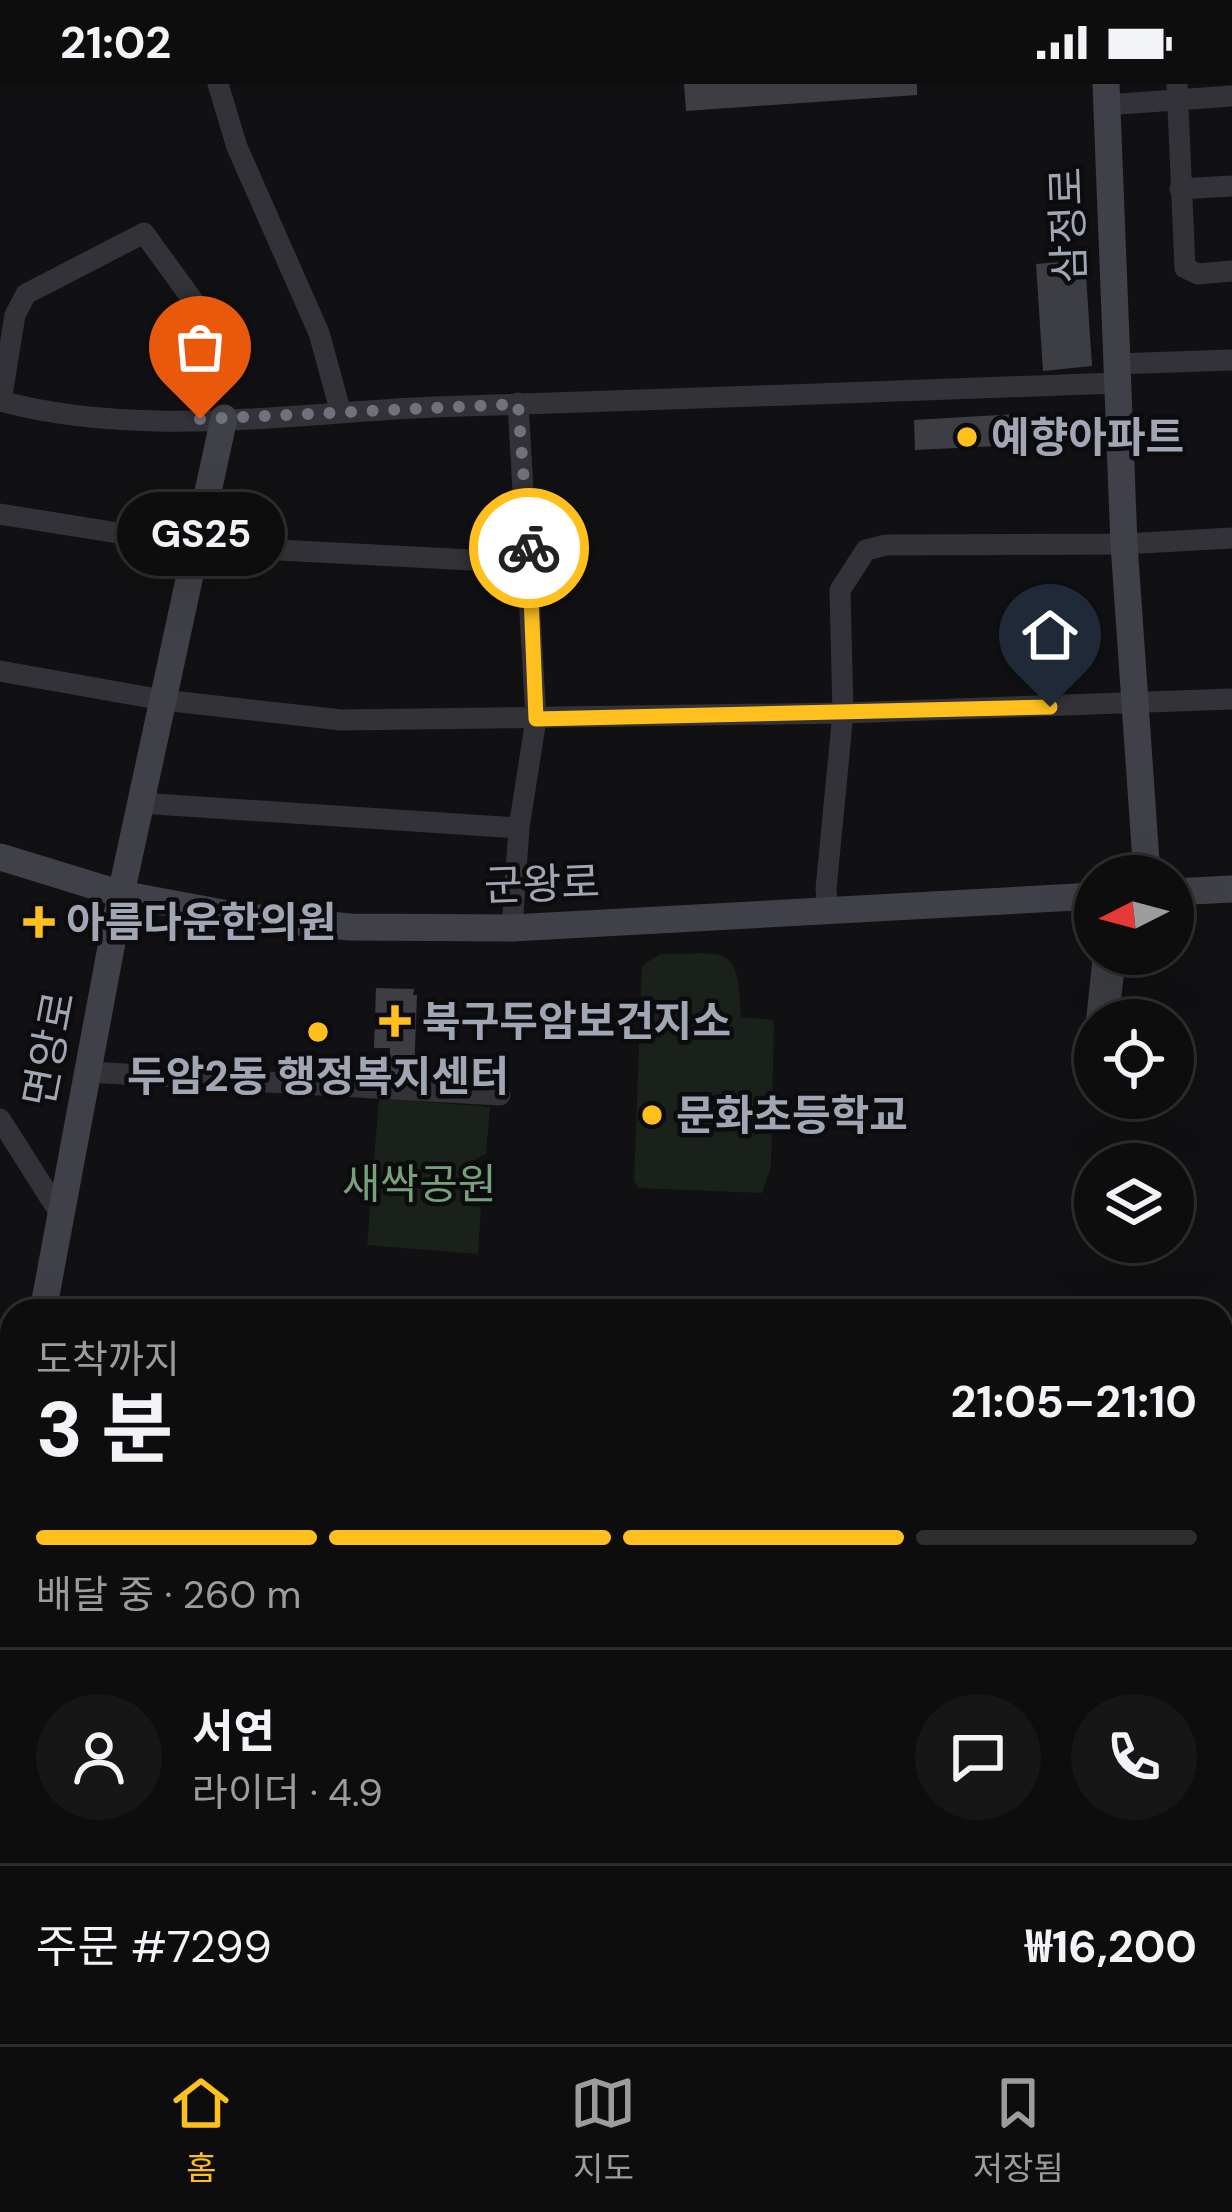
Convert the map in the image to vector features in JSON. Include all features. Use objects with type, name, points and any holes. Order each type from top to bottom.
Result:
[{"type":"main road","name":"삼정로","points":[[1106,94],[1115,374],[1132,704],[1145,855]]},
{"type":"main road","name":"면앙로","points":[[46,1299],[121,894],[224,418]]},
{"type":"main road","name":"군왕로","points":[[0,857],[121,894],[239,916],[350,927],[512,928],[1074,897]]},
{"type":"main road","points":[[1194,891],[1232,889]]},
{"type":"street","points":[[218,84],[237,147],[319,333],[341,412]]},
{"type":"street","points":[[1106,94],[1178,92],[1232,97]]},
{"type":"street","points":[[1178,92],[1185,268],[1198,274],[1232,271]]},
{"type":"street","points":[[1180,189],[1232,186]]},
{"type":"street","points":[[234,357],[145,233],[26,294],[15,315],[1,401],[91,417],[224,418],[1115,374],[1232,360]]},
{"type":"street","points":[[512,928],[519,828],[536,719],[518,404]]},
{"type":"street","points":[[0,514],[199,546],[530,563]]},
{"type":"street","points":[[827,912],[843,713],[840,590],[866,550],[886,545],[1124,544],[1232,538]]},
{"type":"street","points":[[0,670],[164,700],[341,720],[843,713],[1232,699]]},
{"type":"street","points":[[140,803],[519,828]]},
{"type":"street","points":[[88,1072],[500,1095]]},
{"type":"street","points":[[0,1119],[61,1215]]},
{"type":"green space","points":[[660,954],[725,957],[737,975],[741,1017],[774,1020],[771,1167],[762,1193],[639,1188],[634,1181],[642,966]]},
{"type":"green space","name":"새싹공원","points":[[379,1098],[490,1107],[486,1154],[467,1163],[464,1205],[481,1207],[478,1254],[367,1245]]},
{"type":"building","points":[[684,84],[917,84],[917,95],[686,111]]},
{"type":"building","points":[[1085,260],[1092,366],[1043,371],[1036,264]]},
{"type":"building","name":"예향아파트","points":[[1016,414],[1019,445],[915,450],[914,420]]},
{"type":"building","points":[[1091,975],[1124,975],[1121,999],[1088,999]]},
{"type":"building","name":"북구두암보건지소","points":[[376,988],[414,989],[417,995],[414,1075],[389,1074],[390,1048],[374,1048]]},
{"type":"way so far","points":[[200,419],[518,404],[529,548]]},
{"type":"place","name":"GS25","points":[[200,419]]},
{"type":"place","name":"예향아파트","points":[[967,437]]},
{"type":"place","name":"아름다운한의원","points":[[39,922]]},
{"type":"place","name":"북구두암보건지소","points":[[395,1021]]},
{"type":"place","name":"두암2동 행정복지센터","points":[[318,1032]]},
{"type":"place","name":"문화초등학교","points":[[652,1115]]},
{"type":"route","points":[[529,548],[536,719],[1050,707]]}]
